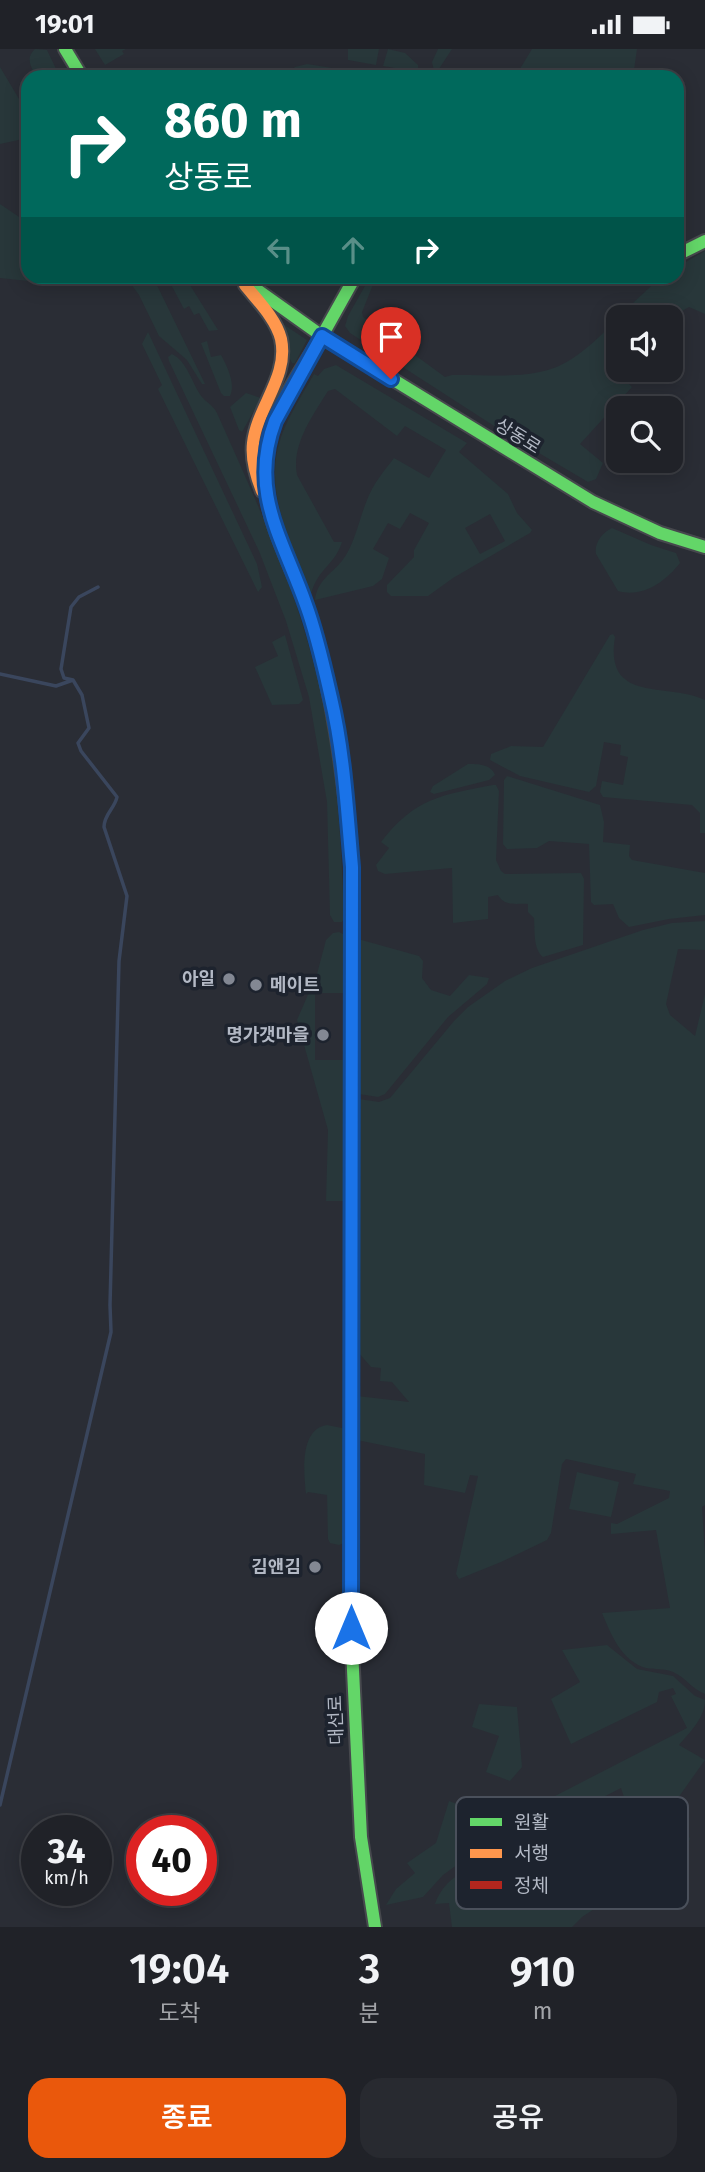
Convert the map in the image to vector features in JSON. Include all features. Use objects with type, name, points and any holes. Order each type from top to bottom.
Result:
[{"type":"street","points":[[65,49],[78,70]]},
{"type":"street","points":[[684,252],[705,241]]},
{"type":"street","points":[[244,284],[281,339],[280,371],[253,441],[256,476],[270,515]]},
{"type":"street","points":[[249,284],[322,336]]},
{"type":"street","name":"대선로","points":[[351,284],[292,387],[270,434],[265,478],[270,515],[312,619],[329,689],[343,766],[352,867],[352,1671],[360,1823],[375,1927]]},
{"type":"street","name":"상동로","points":[[322,336],[593,502],[660,533],[705,547]]},
{"type":"shaded area","points":[[35,49],[47,50],[57,70],[33,70],[30,59]]},
{"type":"shaded area","points":[[95,49],[126,49],[122,51],[124,54],[105,65]]},
{"type":"shaded area","points":[[348,49],[379,49],[376,65],[348,60]]},
{"type":"shaded area","points":[[388,49],[405,53],[418,65],[418,70],[406,70],[383,66]]},
{"type":"shaded area","points":[[438,49],[452,49],[438,70],[434,70],[432,62]]},
{"type":"shaded area","points":[[532,49],[637,49],[634,70],[519,70]]},
{"type":"shaded area","points":[[307,64],[345,70],[292,70]]},
{"type":"shaded area","points":[[0,67],[21,102],[21,140],[0,144]]},
{"type":"shaded area","points":[[0,204],[21,218],[21,280],[0,278]]},
{"type":"shaded area","points":[[705,251],[705,314],[689,307],[683,310],[683,305],[631,305],[653,284],[684,284],[684,263]]},
{"type":"shaded area","points":[[131,284],[156,284],[205,384],[202,384],[187,360],[159,336]]},
{"type":"shaded area","points":[[171,284],[189,284],[218,330],[209,331],[199,313],[194,315],[189,306],[184,309]]},
{"type":"shaded area","points":[[366,284],[373,284],[362,312],[363,317],[445,377],[534,373],[559,366],[583,351],[606,330],[606,382],[627,382],[632,387],[624,396],[606,396],[606,416],[580,444],[603,463],[596,479],[588,482],[505,433],[350,333],[345,326]]},
{"type":"shaded area","points":[[283,324],[307,340],[295,363],[290,359],[289,344],[281,326]]},
{"type":"shaded area","points":[[148,332],[257,564],[262,587],[258,592],[158,389],[162,385],[142,344]]},
{"type":"shaded area","points":[[207,341],[211,357],[221,355],[228,370],[232,386],[230,396],[221,393],[201,343]]},
{"type":"shaded area","points":[[172,354],[182,362],[198,392],[217,413],[270,535],[304,629],[321,693],[332,756],[341,853],[342,922],[334,922],[330,915],[327,802],[309,697],[286,621],[259,551],[169,361],[168,357]]},
{"type":"shaded area","points":[[336,365],[467,443],[459,452],[508,494],[517,513],[532,530],[530,533],[453,578],[428,596],[391,596],[387,592],[387,585],[414,557],[414,550],[429,523],[410,513],[400,529],[388,523],[373,549],[389,558],[382,579],[373,586],[315,600],[322,583],[346,554],[354,539],[369,494],[394,458],[429,478],[446,450],[405,426],[397,436],[335,389],[328,391],[300,442],[297,475],[334,542],[342,542],[318,578],[311,594],[282,517],[275,477],[276,457],[281,437],[296,405],[314,374],[318,376],[324,369]],"holes":[[[490,514],[505,541],[480,554],[465,528]]]},
{"type":"shaded area","points":[[246,393],[261,398],[242,432],[230,407]]},
{"type":"shaded area","points":[[612,528],[676,553],[680,563],[653,587],[636,592],[618,591],[596,554],[600,539]]},
{"type":"shaded area","points":[[613,634],[614,658],[619,673],[628,682],[705,700],[705,833],[700,833],[700,813],[692,805],[603,797],[600,792],[602,781],[623,785],[628,757],[620,755],[621,745],[604,742],[596,786],[589,792],[520,776],[490,760],[491,754],[511,746],[543,747]]},
{"type":"shaded area","points":[[285,635],[303,700],[299,704],[272,705],[255,667],[278,656],[272,642]]},
{"type":"shaded area","points":[[468,764],[487,767],[495,775],[489,780],[434,794],[430,792],[433,786]]},
{"type":"shaded area","points":[[507,776],[600,805],[604,822],[603,842],[630,845],[629,856],[632,860],[705,873],[705,915],[629,927],[619,918],[613,904],[594,905],[591,902],[589,844],[549,841],[537,848],[507,849],[503,844],[504,780]]},
{"type":"shaded area","points":[[496,785],[499,791],[496,860],[501,871],[505,874],[581,873],[584,879],[583,945],[543,957],[536,945],[534,918],[528,912],[528,904],[507,903],[498,895],[488,897],[488,919],[453,923],[452,868],[385,874],[378,871],[376,865],[389,848],[381,842],[393,827],[418,807],[444,796]]},
{"type":"shaded area","points":[[705,921],[705,950],[678,949],[666,1004],[670,1015],[695,1036],[705,994],[705,1505],[702,1507],[705,1554],[705,1694],[673,1672],[646,1668],[630,1659],[618,1646],[602,1613],[670,1608],[656,1530],[611,1534],[611,1523],[617,1524],[669,1498],[670,1491],[633,1484],[636,1474],[566,1459],[562,1464],[551,1533],[547,1540],[459,1579],[456,1574],[478,1476],[470,1475],[465,1493],[424,1485],[425,1454],[357,1440],[357,1396],[409,1402],[392,1382],[380,1381],[381,1368],[371,1367],[357,1351],[359,1099],[379,1102],[390,1098],[454,1021],[468,1007],[505,981],[532,968],[643,930],[672,923]]},
{"type":"shaded area","points":[[333,933],[345,935],[346,993],[315,993],[315,1060],[346,1060],[347,1201],[326,1201],[328,1130],[297,1020],[317,974],[326,940]]},
{"type":"shaded area","points":[[358,939],[419,956],[423,961],[422,978],[431,990],[450,996],[469,975],[489,978],[487,984],[448,1017],[385,1094],[378,1097],[359,1094]]},
{"type":"shaded area","points":[[327,1425],[347,1429],[346,1542],[339,1545],[330,1543],[328,1539],[327,1495],[306,1494],[304,1464],[308,1443],[318,1428]]},
{"type":"shaded area","points":[[577,1472],[619,1482],[611,1517],[569,1509]]},
{"type":"shaded area","points":[[607,1645],[637,1669],[673,1676],[695,1696],[705,1700],[700,1719],[679,1745],[705,1760],[679,1797],[624,1797],[621,1788],[603,1797],[553,1797],[687,1728],[671,1696],[676,1694],[673,1688],[659,1692],[657,1702],[571,1744],[551,1699],[580,1682],[562,1650]]},
{"type":"shaded area","points":[[479,1704],[517,1707],[522,1767],[510,1781],[486,1772],[499,1736],[472,1727]]},
{"type":"shaded area","points":[[449,1801],[456,1804],[456,1866],[443,1875],[423,1897],[386,1905],[396,1889],[415,1873],[407,1863],[436,1843]]},
{"type":"shaded area","points":[[456,1876],[456,1909],[594,1909],[572,1927],[452,1927],[449,1903],[435,1904],[442,1890]]},
{"type":"waterway","points":[[0,1805],[111,1332],[119,961],[127,896],[104,827],[117,797],[81,751],[78,743],[89,728],[82,695],[73,680],[64,678],[61,669],[71,607],[79,597],[98,587]]},
{"type":"waterway","points":[[0,674],[56,686],[73,680]]},
{"type":"traffic: fast","points":[[65,49],[78,70]]},
{"type":"traffic: fast","points":[[684,252],[705,241]]},
{"type":"traffic: fast","points":[[249,284],[322,336],[286,395],[272,427],[265,461],[265,483],[274,524],[312,624],[326,678],[350,845]]},
{"type":"traffic: fast","points":[[351,284],[322,336],[593,502],[660,533],[705,547]]},
{"type":"traffic: fast","points":[[352,1649],[361,1837],[375,1927]]},
{"type":"traffic: slow","points":[[245,285],[275,324],[281,339],[281,366],[260,417],[253,443],[254,468],[262,491]]},
{"type":"traffic: slow","points":[[350,845],[352,1284]]},
{"type":"traffic: jam","points":[[352,1284],[352,1649]]},
{"type":"place","name":"아일","points":[[229,979]]},
{"type":"place","name":"메이트","points":[[256,985]]},
{"type":"place","name":"명가갯마을","points":[[323,1035]]},
{"type":"place","name":"김앤김","points":[[315,1567]]},
{"type":"route","points":[[351,1628],[352,867],[340,745],[332,701],[312,619],[270,515],[265,463],[275,421],[322,336],[391,379]]}]
